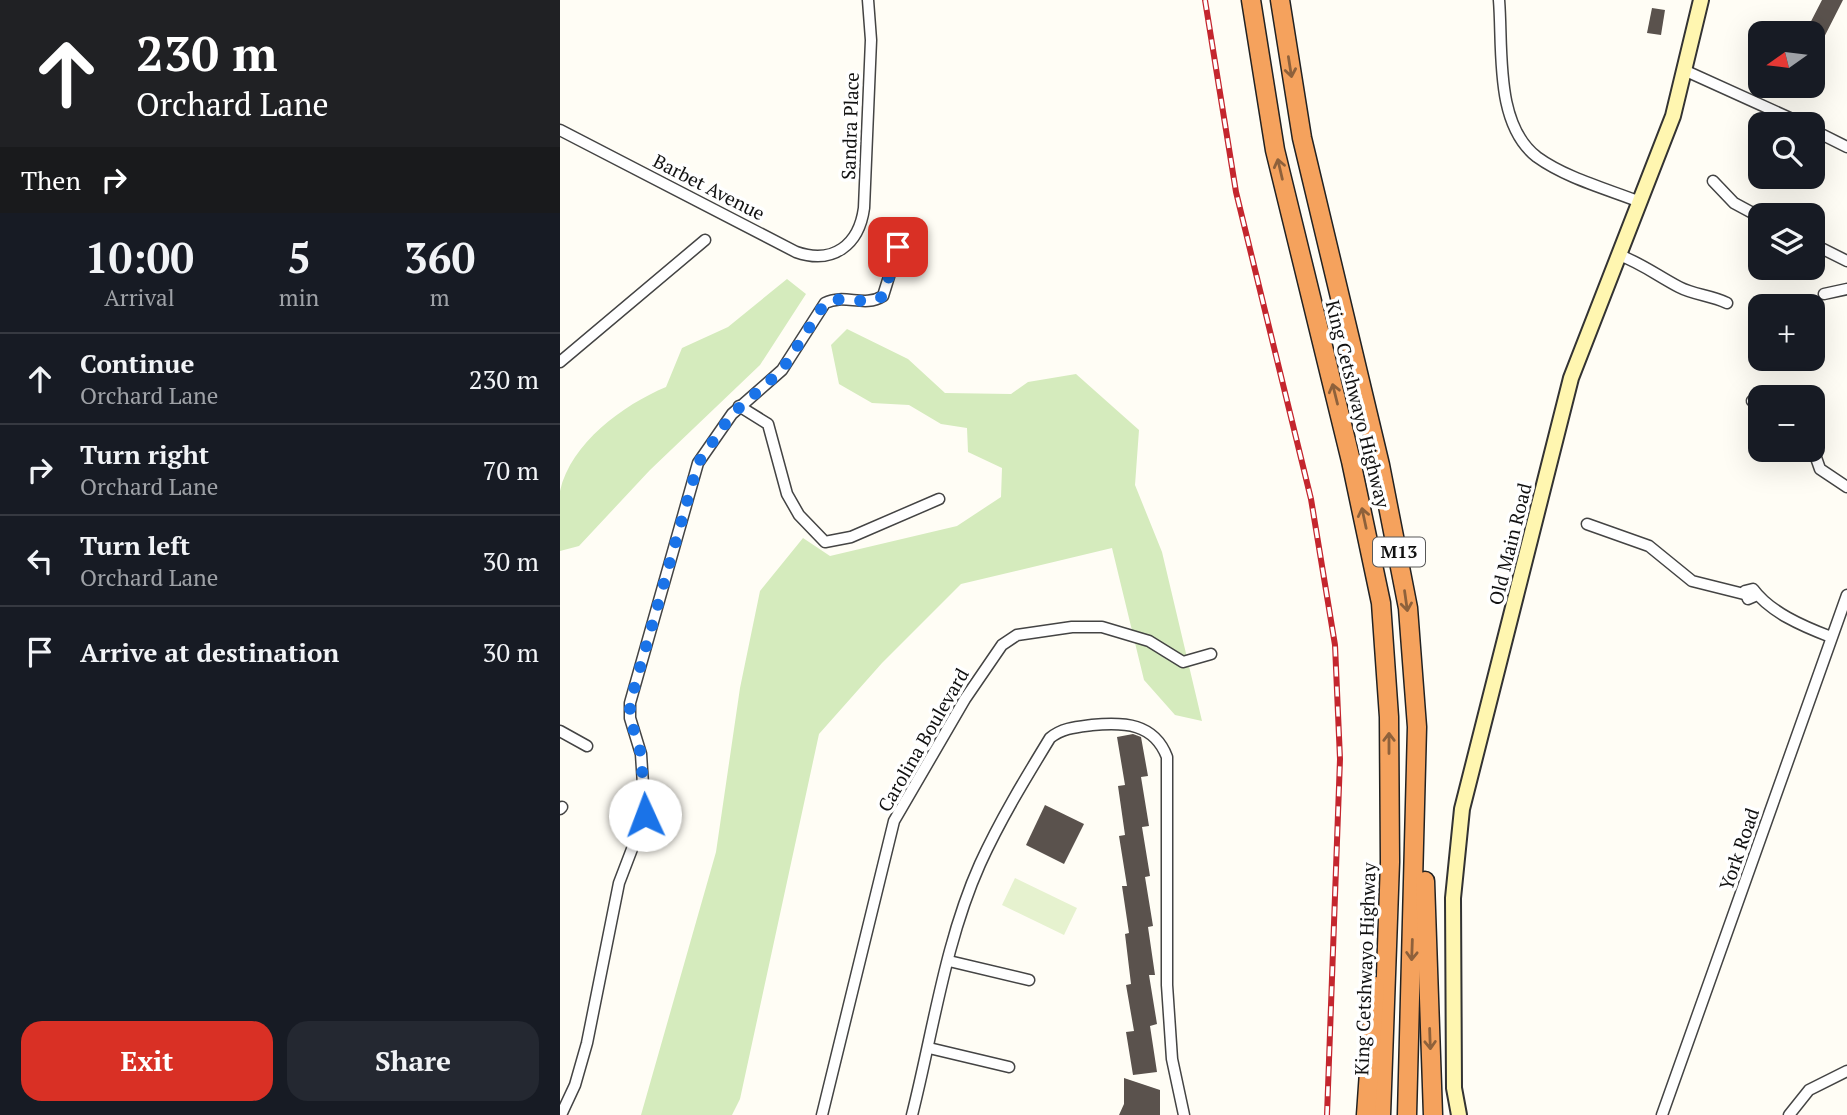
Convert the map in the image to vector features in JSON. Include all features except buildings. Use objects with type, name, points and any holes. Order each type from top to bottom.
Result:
[{"type":"highway","name":"King Cetshwayo Highway","points":[[1251,0],[1275,150],[1352,461],[1381,603],[1389,717],[1381,1115]]},
{"type":"highway","name":"King Cetshwayo Highway","points":[[1280,0],[1302,138],[1400,558],[1414,673],[1417,800],[1407,1115]]},
{"type":"highway","points":[[1417,800],[1423,843],[1433,1115]]},
{"type":"highway","points":[[1366,1115],[1381,882],[1389,812]]},
{"type":"street","name":"Sandra Place","points":[[845,248],[862,226],[864,208],[871,40],[868,0]]},
{"type":"street","points":[[1499,0],[1507,102],[1525,145],[1553,166],[1640,202]]},
{"type":"street","name":"Old Main Road","points":[[1459,1115],[1454,1088],[1453,898],[1462,809],[1572,378],[1640,202],[1686,71],[1700,0]]},
{"type":"street","points":[[1686,71],[1777,112]]},
{"type":"street","name":"Barbet Avenue","points":[[560,130],[796,252],[818,257],[845,248]]},
{"type":"street","points":[[1825,136],[1847,147]]},
{"type":"street","points":[[1713,181],[1734,203],[1748,211]]},
{"type":"street","points":[[561,1115],[575,1085],[587,1043],[619,883],[645,815],[641,754],[630,718],[630,703],[698,463],[718,431],[739,406],[782,370],[825,303],[835,298],[872,302],[883,296],[905,225]]},
{"type":"street","points":[[560,362],[705,240]]},
{"type":"street","points":[[1825,250],[1847,261]]},
{"type":"street","points":[[1619,255],[1642,264],[1681,288],[1710,294],[1727,303]]},
{"type":"street","points":[[1824,294],[1847,289]]},
{"type":"street","points":[[739,406],[768,424],[788,494],[799,515],[825,542],[851,537],[939,499]]},
{"type":"street","points":[[1817,462],[1820,470],[1847,487]]},
{"type":"street","points":[[1587,524],[1649,546],[1692,581],[1750,595],[1781,614],[1831,637]]},
{"type":"street","name":"York Road","points":[[1662,1115],[1847,595]]},
{"type":"street","name":"Carolina Boulevard","points":[[822,1115],[894,821],[965,699],[1002,645],[1017,635],[1072,627],[1102,627],[1149,641],[1183,662],[1211,654]]},
{"type":"street","points":[[912,1115],[949,961],[979,865],[1050,738],[1059,730],[1124,723],[1149,732],[1163,746],[1167,757],[1167,985],[1172,1059],[1184,1115]]},
{"type":"street","points":[[560,731],[587,746]]},
{"type":"street","points":[[949,961],[1029,980]]},
{"type":"street","points":[[929,1048],[1009,1066]]},
{"type":"street","points":[[1789,1115],[1809,1090],[1847,1071]]},
{"type":"street","points":[[1175,1115],[1180,1104]]},
{"type":"green space","points":[[787,279],[806,294],[760,365],[650,470],[579,546],[560,551],[560,491],[566,473],[587,442],[616,415],[666,387],[682,348],[728,327]]},
{"type":"green space","points":[[847,329],[908,359],[945,393],[1011,394],[1028,382],[1076,374],[1139,430],[1135,485],[1162,552],[1202,721],[1175,715],[1144,680],[1112,548],[961,584],[882,663],[819,734],[740,1099],[732,1115],[641,1115],[716,852],[740,688],[760,591],[803,538],[830,556],[957,526],[1001,497],[1002,468],[968,452],[967,428],[941,424],[909,405],[872,403],[839,384],[831,345]]},
{"type":"green space","points":[[1015,878],[1077,908],[1064,935],[1002,905]]},
{"type":"railway","points":[[1205,0],[1236,192],[1311,499],[1335,645],[1340,759],[1327,1115]]},
{"type":"route","points":[[645,815],[641,754],[630,718],[630,703],[664,590],[687,492],[698,463],[711,439],[739,406],[777,376],[789,362],[816,313],[825,303],[835,298],[872,302],[883,296],[898,247]]}]
